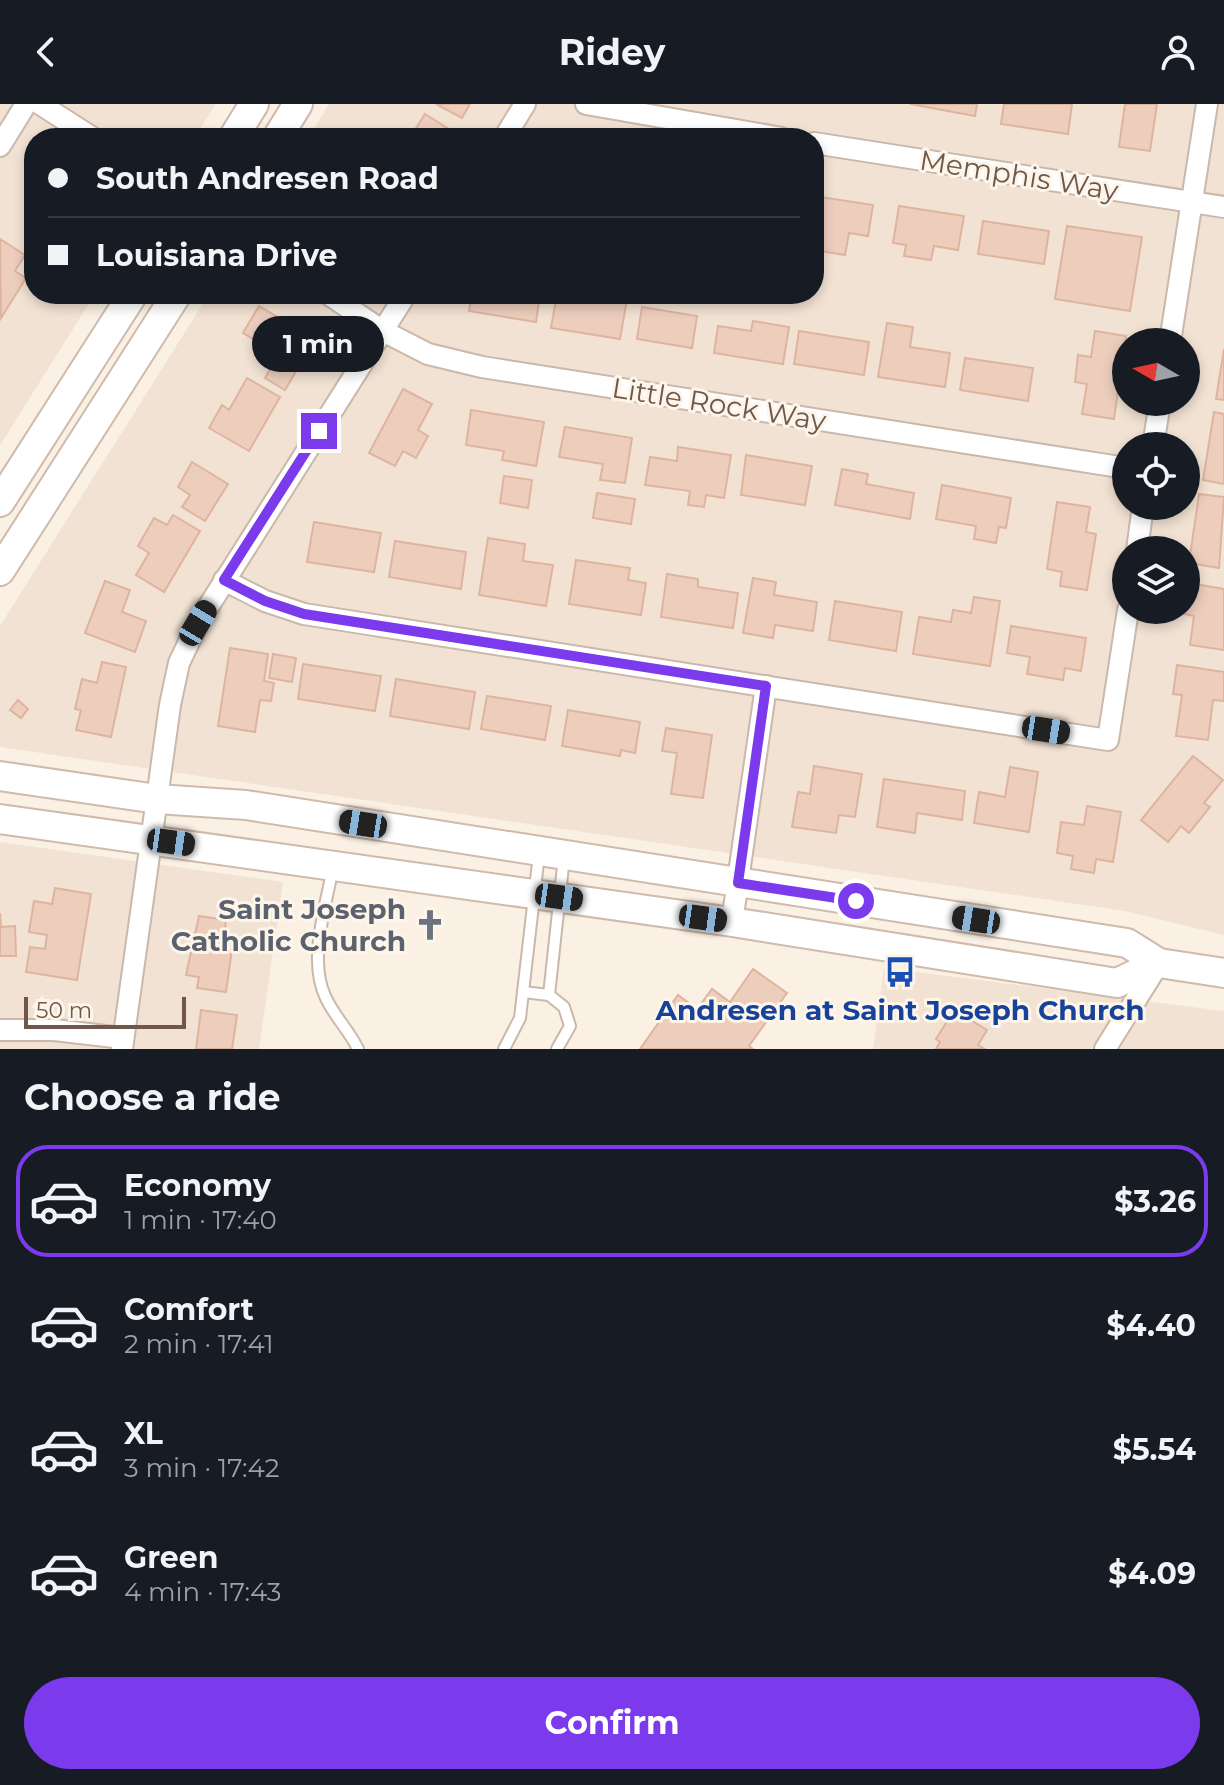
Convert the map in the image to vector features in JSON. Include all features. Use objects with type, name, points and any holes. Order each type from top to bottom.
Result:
[{"type":"street","points":[[0,146],[26,104]]},
{"type":"street","points":[[40,104],[77,128]]},
{"type":"street","points":[[239,128],[254,104]]},
{"type":"street","points":[[283,128],[298,104]]},
{"type":"street","points":[[510,128],[525,104]]},
{"type":"street","points":[[586,104],[724,128]]},
{"type":"street","points":[[1172,328],[1207,104]]},
{"type":"street","name":"Memphis Way","points":[[824,145],[1224,207]]},
{"type":"street","points":[[0,502],[127,304]]},
{"type":"street","points":[[0,571],[171,304]]},
{"type":"street","name":"Little Rock Way","points":[[343,304],[383,331],[428,354],[482,367],[1112,466]]},
{"type":"street","points":[[0,1030],[54,1030],[123,1044],[179,663],[224,580],[400,304]]},
{"type":"street","points":[[224,580],[265,601],[304,614],[1108,740],[1126,624]]},
{"type":"street","points":[[732,922],[766,686]]},
{"type":"street","points":[[0,776],[157,799],[246,805],[1127,943],[1159,963],[1224,973]]},
{"type":"street","points":[[0,819],[732,922],[1117,983],[1159,963]]},
{"type":"street","points":[[1105,1049],[1159,963]]},
{"type":"lane","points":[[504,1049],[516,1031],[547,896],[552,854]]},
{"type":"lane","points":[[549,995],[547,896],[552,854]]},
{"type":"lane","points":[[333,865],[318,958],[319,978],[325,997],[358,1049]]},
{"type":"lane","points":[[523,992],[549,995],[564,1007],[570,1019],[569,1033],[557,1049]]},
{"type":"shaded area","points":[[0,104],[216,104],[200,128],[24,128],[24,304],[89,304],[0,445]]},
{"type":"shaded area","points":[[329,104],[1224,104],[1224,935],[1125,911],[0,747],[0,626],[203,304],[824,304],[824,128],[314,128]]},
{"type":"shaded area","points":[[0,842],[283,882],[259,1049],[0,1049]]},
{"type":"shaded area","points":[[884,968],[1224,1011],[1224,1049],[873,1049]]},
{"type":"building","points":[[436,104],[470,104],[462,118]]},
{"type":"building","points":[[910,104],[977,104],[975,116]]},
{"type":"building","points":[[1004,104],[1072,104],[1068,134],[1001,124]]},
{"type":"building","points":[[1125,104],[1157,104],[1150,151],[1119,147]]},
{"type":"building","points":[[425,114],[447,128],[416,128]]},
{"type":"building","points":[[824,198],[873,205],[868,236],[849,233],[845,255],[824,252]]},
{"type":"building","points":[[899,206],[964,216],[958,250],[934,246],[931,260],[904,256],[906,245],[893,243]]},
{"type":"building","points":[[983,221],[1049,231],[1044,264],[978,254]]},
{"type":"building","points":[[1067,226],[1142,237],[1130,311],[1055,299]]},
{"type":"building","points":[[0,239],[24,254],[15,271],[24,277],[24,281],[1,318]]},
{"type":"building","points":[[470,304],[539,304],[536,322],[469,311]]},
{"type":"building","points":[[555,304],[626,304],[620,339],[551,328]]},
{"type":"building","points":[[259,306],[315,339],[285,390],[265,378],[279,354],[243,333]]},
{"type":"building","points":[[642,307],[697,316],[692,348],[637,339]]},
{"type":"building","points":[[753,321],[789,327],[783,364],[714,353],[718,326],[751,331]]},
{"type":"building","points":[[887,323],[913,327],[910,347],[950,353],[945,387],[878,377]]},
{"type":"building","points":[[799,331],[869,342],[864,375],[794,364]]},
{"type":"building","points":[[1095,331],[1112,334],[1114,419],[1082,414],[1087,384],[1075,382],[1078,355],[1091,357]]},
{"type":"building","points":[[1224,349],[1224,400],[1216,399]]},
{"type":"building","points":[[965,358],[1033,368],[1028,401],[960,390]]},
{"type":"building","points":[[247,378],[280,397],[249,451],[209,428],[222,405],[229,410]]},
{"type":"building","points":[[403,389],[432,404],[418,430],[428,436],[416,458],[403,451],[395,466],[369,453]]},
{"type":"building","points":[[471,410],[544,422],[536,466],[502,460],[504,451],[466,445]]},
{"type":"building","points":[[1214,412],[1224,414],[1224,484],[1203,480]]},
{"type":"building","points":[[565,427],[632,438],[625,483],[600,480],[603,464],[559,457]]},
{"type":"building","points":[[678,447],[731,455],[724,498],[706,495],[704,507],[688,505],[690,491],[645,485],[650,457],[677,461]]},
{"type":"building","points":[[746,455],[812,466],[805,505],[741,495]]},
{"type":"building","points":[[192,462],[228,484],[205,521],[182,507],[190,495],[178,487]]},
{"type":"building","points":[[842,469],[868,474],[866,484],[914,493],[910,519],[835,505]]},
{"type":"building","points":[[504,476],[532,480],[528,508],[500,503]]},
{"type":"building","points":[[942,485],[1011,498],[1006,528],[999,527],[996,543],[974,539],[976,526],[936,519]]},
{"type":"building","points":[[597,493],[635,499],[631,524],[593,518]]},
{"type":"building","points":[[1200,494],[1224,497],[1219,568],[1200,565],[1200,536],[1193,536],[1195,520],[1200,520]]},
{"type":"building","points":[[1057,502],[1090,507],[1086,532],[1096,534],[1087,590],[1060,586],[1062,572],[1047,569]]},
{"type":"building","points":[[173,515],[200,531],[164,592],[136,575],[149,553],[138,546],[154,518],[167,525]]},
{"type":"building","points":[[314,522],[381,533],[374,572],[307,562]]},
{"type":"building","points":[[488,538],[525,544],[523,561],[553,565],[546,606],[479,595]]},
{"type":"building","points":[[395,541],[466,552],[461,589],[389,577]]},
{"type":"building","points":[[576,560],[630,568],[628,580],[646,583],[641,615],[569,604]]},
{"type":"building","points":[[667,574],[698,579],[698,587],[738,593],[733,628],[661,617]]},
{"type":"building","points":[[753,578],[776,582],[774,595],[817,602],[813,631],[775,625],[773,638],[743,633]]},
{"type":"building","points":[[105,581],[130,590],[122,612],[146,621],[135,652],[85,633]]},
{"type":"building","points":[[1200,585],[1224,589],[1224,650],[1190,645],[1193,624],[1200,624]]},
{"type":"building","points":[[974,597],[1000,601],[990,666],[913,654],[919,617],[951,622],[953,610],[971,613]]},
{"type":"building","points":[[835,601],[902,612],[896,651],[829,640]]},
{"type":"building","points":[[1011,626],[1086,638],[1081,671],[1065,668],[1063,680],[1027,674],[1030,657],[1007,653]]},
{"type":"building","points":[[230,648],[268,654],[264,681],[274,683],[271,701],[260,700],[255,732],[218,726]]},
{"type":"building","points":[[273,654],[296,658],[292,682],[269,678]]},
{"type":"building","points":[[102,662],[126,667],[111,737],[76,730],[81,710],[75,709],[82,679],[97,683]]},
{"type":"building","points":[[303,664],[381,676],[375,711],[298,699]]},
{"type":"building","points":[[1177,665],[1224,672],[1224,701],[1213,700],[1208,740],[1176,736],[1182,695],[1173,694]]},
{"type":"building","points":[[396,679],[475,692],[469,729],[390,716]]},
{"type":"building","points":[[487,696],[551,706],[545,740],[481,729]]},
{"type":"building","points":[[18,700],[28,709],[21,718],[10,710]]},
{"type":"building","points":[[568,710],[640,722],[635,753],[621,750],[620,756],[562,746]]},
{"type":"building","points":[[666,728],[712,735],[703,798],[671,794],[677,753],[662,751]]},
{"type":"building","points":[[1193,756],[1223,780],[1204,803],[1210,807],[1189,833],[1181,826],[1168,842],[1141,820]]},
{"type":"building","points":[[814,766],[862,774],[855,817],[839,815],[836,833],[792,827],[798,792],[810,794]]},
{"type":"building","points":[[1010,767],[1038,772],[1029,832],[974,823],[979,792],[1005,797]]},
{"type":"building","points":[[884,779],[965,791],[962,820],[917,813],[915,833],[877,827]]},
{"type":"building","points":[[1087,806],[1121,812],[1113,862],[1096,859],[1094,873],[1071,869],[1073,856],[1057,853],[1061,822],[1084,825]]},
{"type":"building","points":[[55,888],[91,894],[77,980],[26,972],[30,947],[45,949],[47,935],[29,932],[34,901],[52,904]]},
{"type":"building","points":[[0,913],[1,927],[15,926],[16,956],[0,956]]},
{"type":"building","points":[[199,916],[226,920],[224,941],[233,942],[226,992],[197,988],[199,977],[186,975]]},
{"type":"building","points":[[753,969],[787,993],[749,1046],[753,1049],[640,1049],[678,995],[697,1009],[712,989],[730,1002]]},
{"type":"building","points":[[201,1010],[237,1015],[232,1049],[196,1049]]},
{"type":"building","points":[[954,1010],[987,1030],[978,1045],[985,1049],[936,1049],[940,1042],[936,1039]]},
{"type":"place","name":"Saint Joseph Catholic Church","points":[[430,925]]},
{"type":"place","name":"Andresen at Saint Joseph Church","points":[[900,972]]},
{"type":"route","points":[[319,431],[224,580],[265,601],[304,614],[766,686],[738,883],[856,901]]}]
